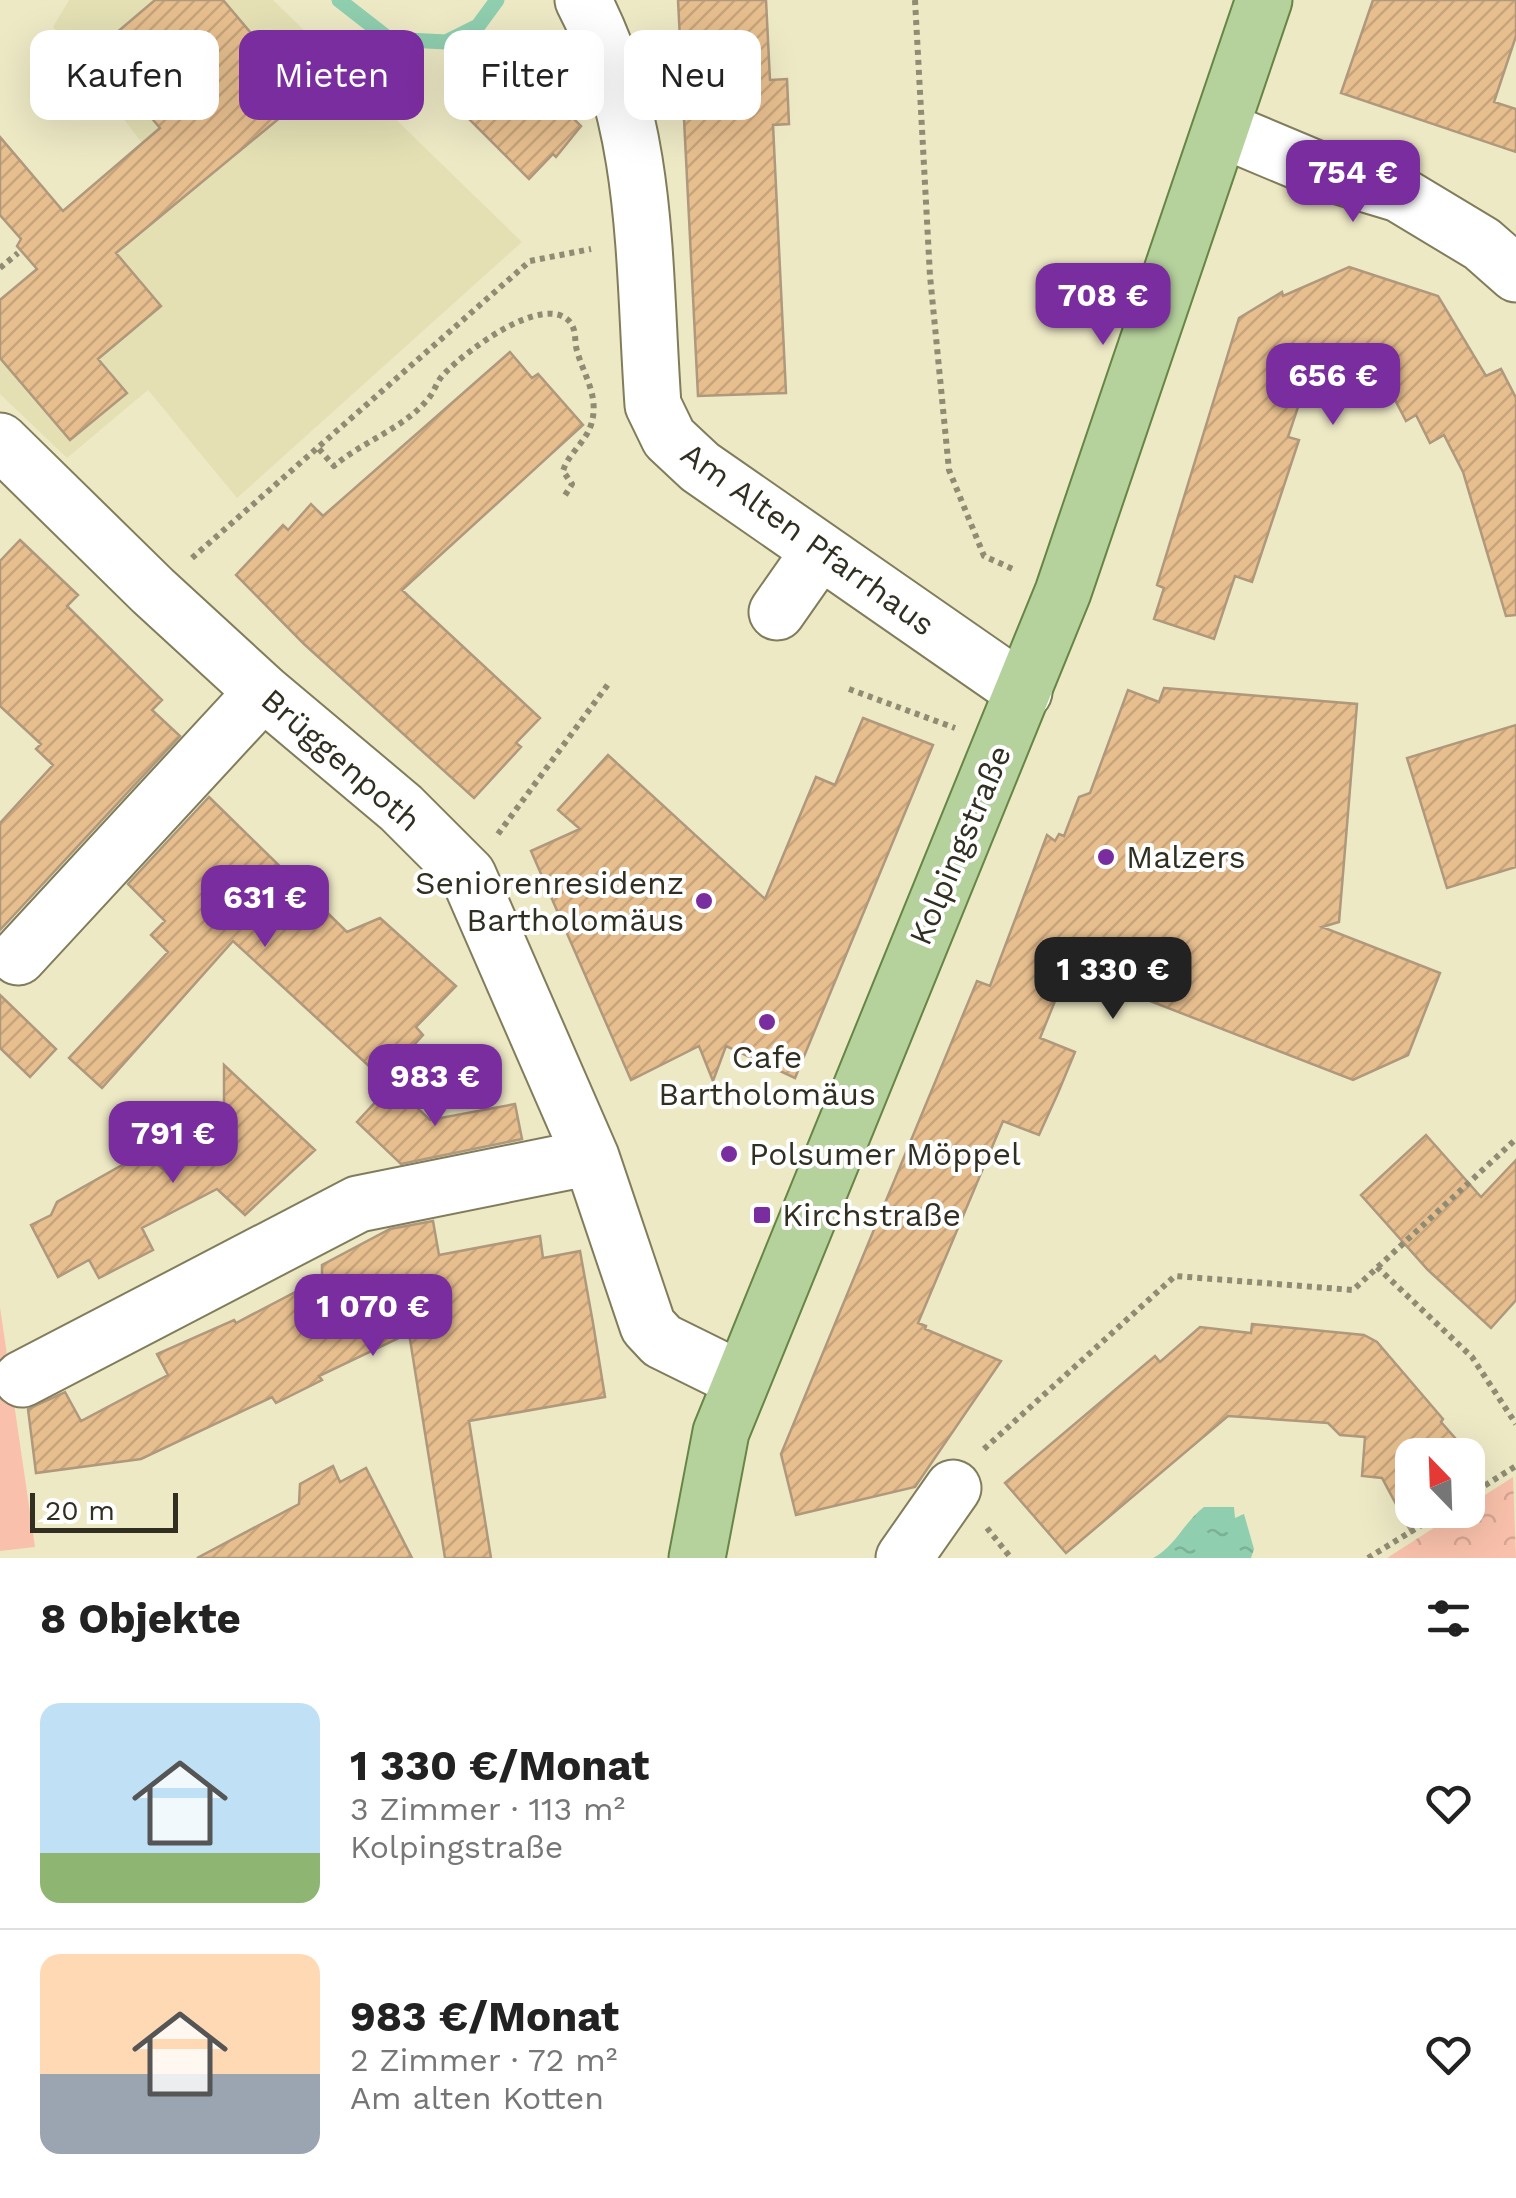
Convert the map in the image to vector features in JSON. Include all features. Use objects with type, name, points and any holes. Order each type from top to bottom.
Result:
[{"type":"main road","name":"Kolpingstraße","points":[[709,1552],[721,1432],[1063,592],[1264,0]]},
{"type":"street","name":"Am Alten Pfarrhaus","points":[[583,0],[624,97],[635,151],[652,405],[669,438],[700,466],[819,552],[1024,692]]},
{"type":"street","points":[[1221,129],[1318,170],[1400,194],[1482,244],[1516,274]]},
{"type":"street","name":"Brüggenpoth","points":[[0,441],[153,591],[263,692],[400,808],[468,875],[591,1157],[648,1326],[662,1341],[740,1380]]},
{"type":"street","points":[[778,612],[819,552]]},
{"type":"street","points":[[18,957],[263,692]]},
{"type":"street","points":[[22,1379],[358,1204],[591,1157]]},
{"type":"street","points":[[904,1558],[953,1488]]},
{"type":"path","points":[[915,0],[930,276],[949,470],[984,556],[1063,592]]},
{"type":"path","points":[[153,591],[530,261],[642,240]]},
{"type":"path","points":[[0,268],[18,252]]},
{"type":"path","points":[[319,449],[334,466],[391,430],[428,399],[445,372],[529,316],[552,311],[568,320],[576,332],[594,402],[590,426],[563,471],[572,484],[564,497]]},
{"type":"path","points":[[468,875],[609,683]]},
{"type":"path","points":[[849,689],[1003,746]]},
{"type":"path","points":[[1011,1558],[953,1488],[991,1441],[1175,1276],[1353,1290],[1516,1140]]},
{"type":"path","points":[[1377,1267],[1472,1357],[1516,1424]]},
{"type":"path","points":[[1485,1485],[1516,1466]]},
{"type":"path","points":[[1368,1558],[1417,1528]]},
{"type":"shaded area","points":[[69,0],[273,0],[304,30],[239,30],[239,120],[396,120],[522,242],[237,498],[148,390],[67,458],[0,394],[0,300],[36,269],[17,246],[23,242],[0,215],[0,146],[40,230],[142,143],[124,120],[219,120],[219,30],[53,27]]},
{"type":"green space","points":[[0,1307],[35,1547],[0,1551]]},
{"type":"green space","points":[[1513,1477],[1516,1558],[1387,1558],[1434,1528],[1485,1528],[1485,1495]]},
{"type":"water","points":[[1204,1507],[1234,1507],[1235,1518],[1244,1514],[1254,1549],[1251,1558],[1153,1558],[1167,1548]]},
{"type":"building","points":[[155,0],[223,0],[248,30],[239,30],[239,120],[277,120],[116,253],[161,306],[98,359],[127,393],[70,440],[0,358],[0,300],[37,269],[17,246],[21,239],[0,215],[0,137],[63,211],[160,128],[153,120],[219,120],[219,30],[120,30]]},
{"type":"building","points":[[678,0],[766,0],[770,80],[787,79],[789,124],[773,125],[786,393],[698,396],[684,120],[761,120],[761,30],[680,30]]},
{"type":"building","points":[[1373,0],[1516,0],[1516,36],[1494,102],[1516,109],[1516,152],[1341,93]]},
{"type":"building","points":[[470,120],[575,120],[581,126],[556,157],[553,154],[529,179]]},
{"type":"building","points":[[1349,267],[1438,296],[1486,376],[1501,369],[1516,398],[1516,615],[1506,616],[1463,472],[1444,435],[1430,443],[1416,415],[1406,421],[1392,394],[1311,368],[1288,437],[1299,440],[1252,582],[1235,576],[1214,639],[1154,619],[1164,588],[1157,585],[1239,318],[1282,292],[1283,296]]},
{"type":"building","points":[[510,352],[532,378],[538,374],[583,425],[402,590],[540,718],[516,743],[521,747],[474,798],[304,644],[236,575],[283,525],[288,530],[311,504],[323,516]]},
{"type":"building","points":[[20,540],[78,595],[67,606],[162,700],[152,710],[180,736],[0,930],[0,823],[53,765],[36,749],[41,744],[0,706],[0,561]]},
{"type":"building","points":[[1164,688],[1357,704],[1339,922],[1322,927],[1440,973],[1408,1055],[1353,1080],[1068,969],[1040,1038],[1075,1052],[1058,1093],[1039,1135],[1003,1121],[918,1323],[1001,1361],[915,1487],[796,1515],[781,1454],[977,981],[990,986],[1047,835],[1055,841],[1059,834],[1064,836],[1079,797],[1090,793],[1128,690],[1159,702]]},
{"type":"building","name":"Seniorenresidenz Bartholomäus","points":[[863,718],[933,745],[795,1078],[726,1046],[713,1081],[699,1046],[631,1080],[531,851],[580,829],[558,810],[608,755],[765,899],[816,777],[835,785]]},
{"type":"building","points":[[1516,725],[1516,867],[1447,888],[1407,758]]},
{"type":"building","points":[[209,797],[347,932],[380,918],[456,986],[416,1027],[423,1035],[383,1079],[233,941],[102,1088],[69,1058],[168,952],[151,935],[165,921],[128,884]]},
{"type":"building","points":[[0,995],[56,1049],[30,1077],[0,1048]]},
{"type":"building","points":[[224,1065],[315,1150],[245,1215],[217,1189],[142,1228],[153,1250],[99,1278],[89,1260],[58,1277],[31,1225],[51,1215],[57,1202],[145,1152],[171,1177],[224,1119]]},
{"type":"building","points":[[392,1084],[430,1120],[515,1104],[522,1139],[401,1164],[357,1122]]},
{"type":"building","points":[[1426,1135],[1481,1197],[1516,1160],[1516,1300],[1491,1328],[1428,1270],[1361,1195]]},
{"type":"building","points":[[433,1221],[439,1255],[540,1236],[543,1258],[580,1251],[593,1323],[605,1397],[469,1421],[491,1558],[445,1558],[409,1333],[319,1376],[322,1380],[276,1403],[272,1397],[141,1459],[36,1473],[28,1409],[65,1392],[81,1421],[168,1375],[157,1354],[234,1320],[236,1323],[322,1278],[322,1265],[390,1229]]},
{"type":"building","points":[[1252,1324],[1364,1335],[1377,1342],[1455,1438],[1395,1438],[1395,1502],[1382,1478],[1362,1476],[1365,1437],[1340,1435],[1328,1423],[1228,1416],[1066,1553],[1005,1483],[1155,1356],[1160,1362],[1200,1327],[1251,1333]]},
{"type":"building","points":[[333,1466],[340,1482],[366,1468],[412,1558],[197,1558],[299,1504],[300,1484]]},
{"type":"waterway","points":[[339,0],[389,39],[446,42],[478,26],[497,0]]},
{"type":"place","name":"Malzers","points":[[1106,857]]},
{"type":"place","name":"Seniorenresidenz Bartholomäus","points":[[704,901]]},
{"type":"place","name":"Cafe Bartholomäus","points":[[767,1022]]},
{"type":"place","name":"Polsumer Möppel","points":[[729,1154]]},
{"type":"place","name":"Kirchstraße","points":[[762,1215]]}]
